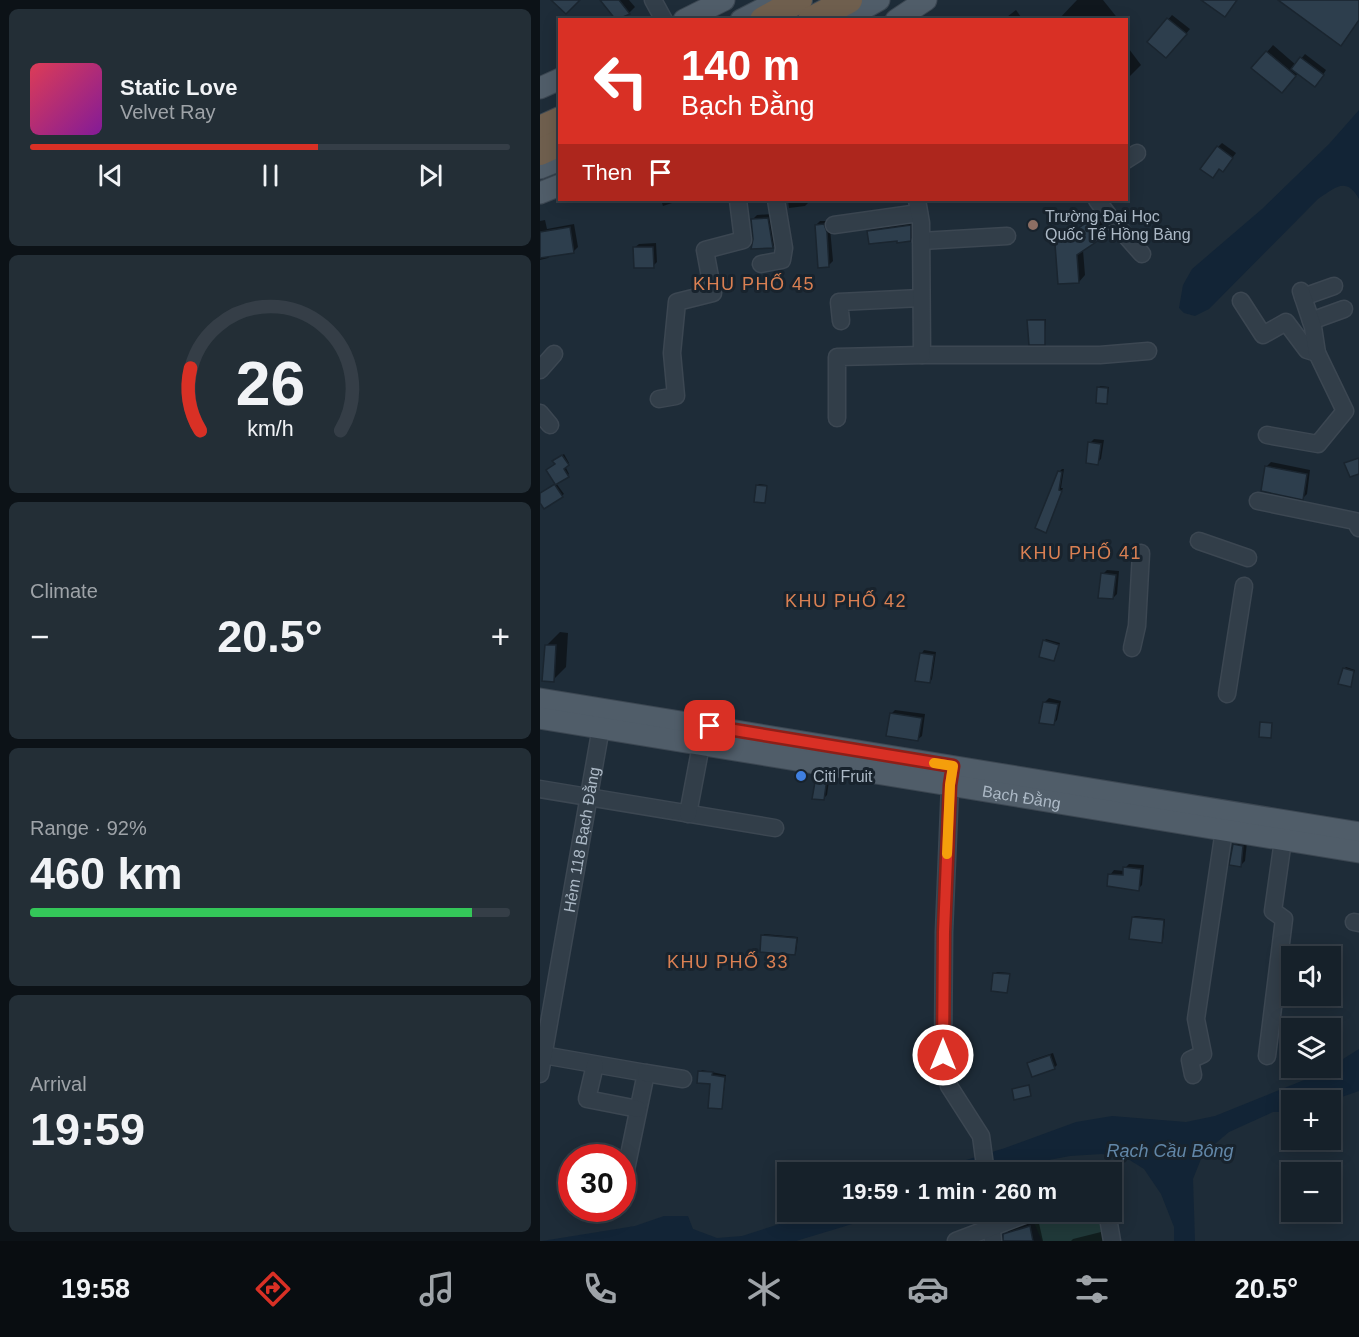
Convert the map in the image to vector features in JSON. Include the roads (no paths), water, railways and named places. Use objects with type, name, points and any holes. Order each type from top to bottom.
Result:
[{"type":"highway","points":[[767,18],[799,0]]},
{"type":"highway","points":[[815,18],[849,0]]},
{"type":"highway","points":[[540,129],[558,121]]},
{"type":"highway","points":[[540,152],[558,144]]},
{"type":"main road","points":[[688,18],[724,0]]},
{"type":"main road","points":[[745,18],[779,0]]},
{"type":"main road","points":[[848,18],[879,0]]},
{"type":"main road","points":[[540,88],[558,81]]},
{"type":"main road","points":[[540,117],[558,109]]},
{"type":"main road","points":[[540,168],[558,161]]},
{"type":"main road","points":[[540,193],[558,186]]},
{"type":"main road","name":"Bạch Đằng","points":[[540,699],[603,719],[701,745],[952,776]]},
{"type":"main road","name":"Bạch Đằng","points":[[540,718],[603,719],[1226,821],[1359,833]]},
{"type":"main road","name":"Bạch Đằng","points":[[1226,821],[1283,840],[1359,852]]},
{"type":"street","points":[[652,0],[663,18]]},
{"type":"street","points":[[659,399],[676,396],[672,353],[677,302],[713,293],[705,250],[743,240],[738,201]]},
{"type":"street","points":[[760,264],[782,260],[784,248],[776,201]]},
{"type":"street","points":[[1097,201],[1142,254]]},
{"type":"street","points":[[834,225],[918,206],[921,241],[922,355]]},
{"type":"street","points":[[921,241],[1007,236]]},
{"type":"street","points":[[1267,435],[1318,444],[1345,411],[1317,352],[1311,321],[1302,294],[1334,286]]},
{"type":"street","points":[[841,321],[839,302],[921,298]]},
{"type":"street","points":[[1241,301],[1263,335],[1286,322],[1307,350],[1317,352]]},
{"type":"street","points":[[1311,321],[1344,309]]},
{"type":"street","points":[[837,418],[837,357],[1100,355],[1148,351]]},
{"type":"street","points":[[540,370],[554,354]]},
{"type":"street","points":[[1258,501],[1354,521],[1359,528]]},
{"type":"street","points":[[1199,541],[1248,558]]},
{"type":"street","points":[[1132,648],[1137,626],[1141,553]]},
{"type":"street","points":[[1227,694],[1244,586]]},
{"type":"street","name":"Hẻm 118 Bạch Đằng","points":[[540,1074],[603,719]]},
{"type":"street","points":[[688,814],[701,745]]},
{"type":"street","points":[[952,776],[944,932],[943,1055],[949,1086],[981,1136],[985,1162]]},
{"type":"street","points":[[540,789],[775,828]]},
{"type":"street","points":[[1193,1075],[1190,1060],[1203,1054],[1196,1019],[1226,821]]},
{"type":"street","points":[[1267,1056],[1284,919],[1273,911],[1283,840]]},
{"type":"street","points":[[543,1055],[683,1079]]},
{"type":"street","points":[[595,1065],[587,1099],[639,1109]]},
{"type":"street","points":[[632,1144],[646,1073]]},
{"type":"street","points":[[1109,1222],[1112,1241]]},
{"type":"street","points":[[956,1241],[992,1227]]},
{"type":"water","points":[[1359,110],[1359,199],[1350,188],[1345,186],[1330,191],[1318,199],[1209,309],[1195,316],[1184,313],[1179,308],[1183,285],[1192,269],[1262,209],[1329,144]]},
{"type":"water","name":"Rạch Cầu Bông","points":[[1359,1049],[1359,1091],[1341,1097],[1341,1090],[1281,1090],[1281,1112],[1273,1112],[1229,1132],[1203,1154],[1193,1179],[1195,1241],[1174,1241],[1174,1227],[1161,1194],[1144,1169],[1128,1159],[1102,1154],[1070,1156],[1038,1162],[960,1162],[1076,1122],[1112,1116],[1186,1122],[1215,1116],[1309,1078],[1341,1078],[1341,1060]]},
{"type":"water","points":[[664,1216],[688,1216],[693,1229],[717,1238],[742,1236],[786,1222],[859,1222],[796,1241],[542,1241],[635,1226]]},
{"type":"place","name":"Trường Đại Học Quốc Tế Hồng Bàng","points":[[1033,225]]},
{"type":"place","name":"Citi Fruit","points":[[801,776]]},
{"type":"district","name":"KHU PHỐ 45","points":[[754,284]]},
{"type":"district","name":"KHU PHỐ 41","points":[[1081,553]]},
{"type":"district","name":"KHU PHỐ 42","points":[[846,601]]},
{"type":"district","name":"KHU PHỐ 33","points":[[728,962]]}]
